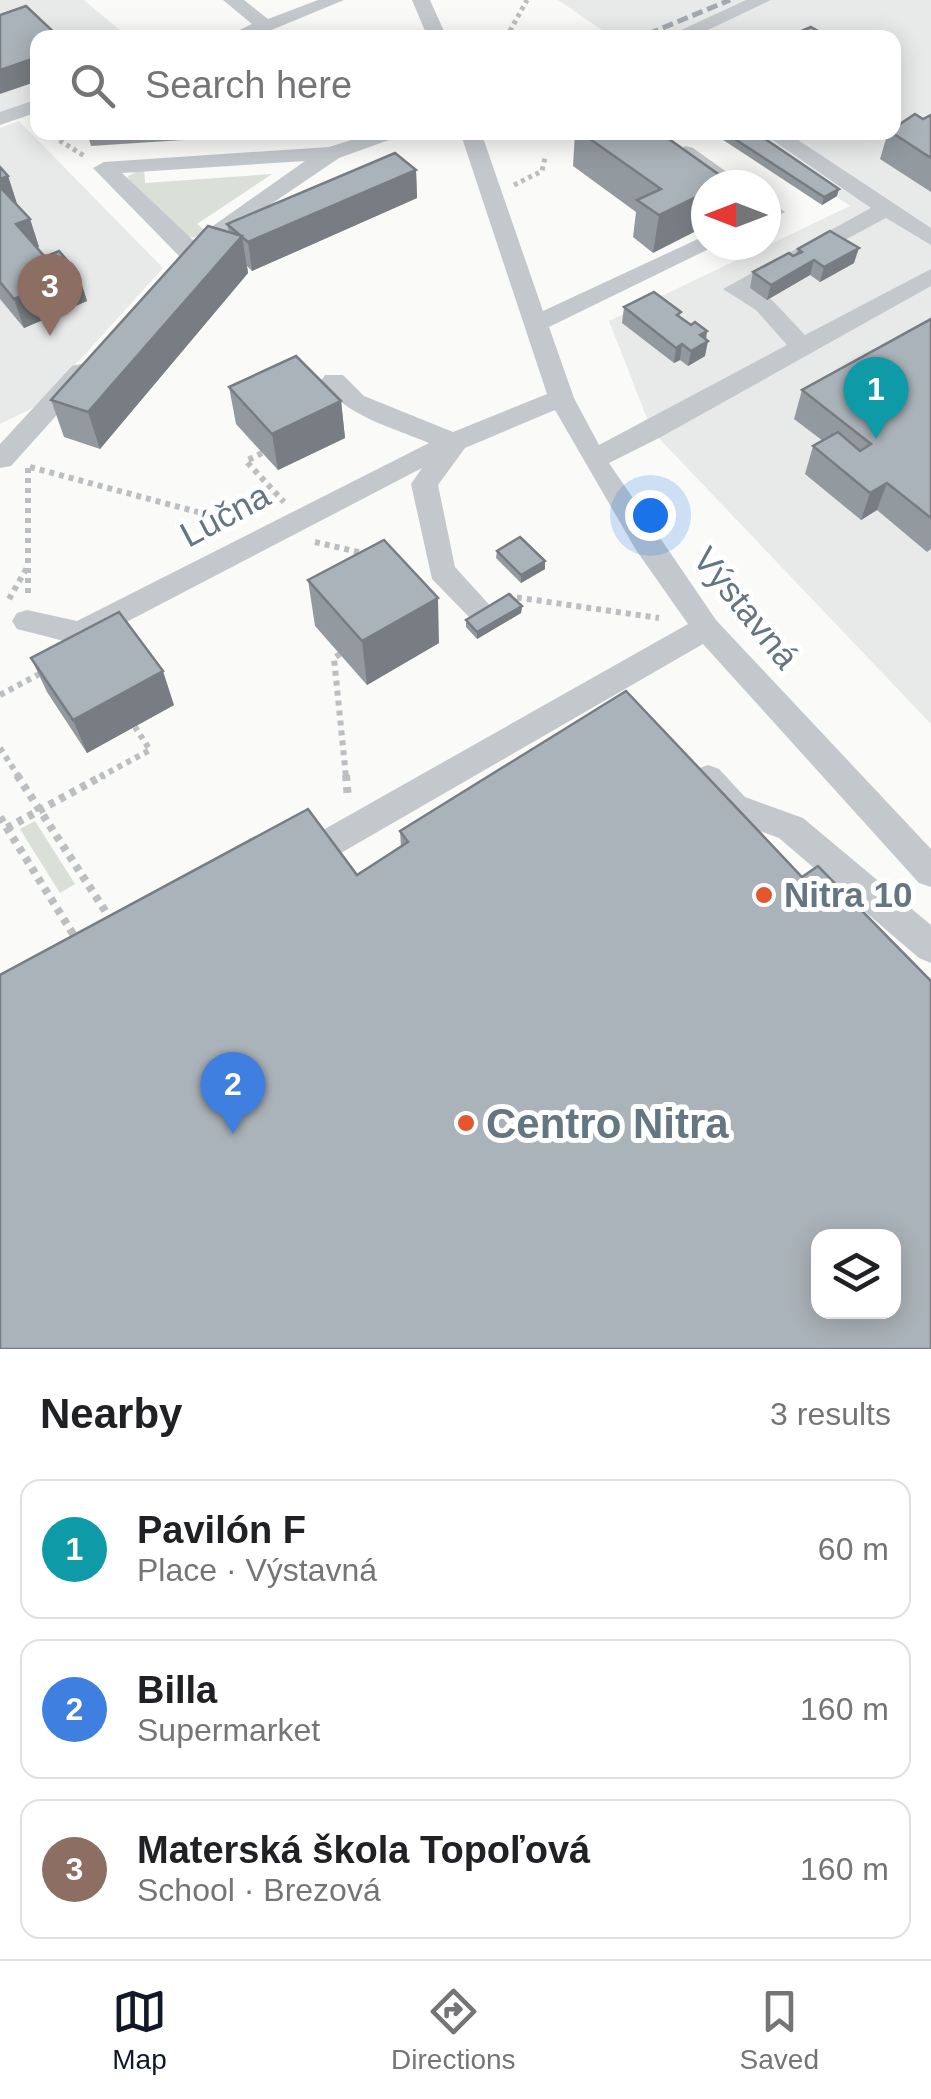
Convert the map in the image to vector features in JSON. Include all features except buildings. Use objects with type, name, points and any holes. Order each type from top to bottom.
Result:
[{"type":"street","points":[[232,0],[266,26]]},
{"type":"street","points":[[255,30],[335,0]]},
{"type":"street","points":[[421,0],[434,30]]},
{"type":"street","points":[[692,30],[762,0]]},
{"type":"street","points":[[0,118],[30,109]]},
{"type":"street","points":[[104,168],[331,154],[376,140]]},
{"type":"street","name":"Výstavná","points":[[473,140],[562,398],[594,459],[706,628],[931,872]]},
{"type":"street","points":[[668,140],[712,170]]},
{"type":"street","points":[[783,140],[931,238]]},
{"type":"street","points":[[168,276],[191,251],[331,154]]},
{"type":"street","points":[[104,168],[191,251]]},
{"type":"street","points":[[802,347],[764,305],[735,289],[886,209]]},
{"type":"street","points":[[535,324],[691,251]]},
{"type":"street","points":[[594,459],[652,431],[931,276]]},
{"type":"street","points":[[2,459],[92,359]]},
{"type":"street","points":[[334,381],[356,402],[455,442],[424,484],[442,571],[480,610]]},
{"type":"street","name":"Lúčna","points":[[14,618],[80,633],[298,518],[455,442],[562,398]]},
{"type":"street","points":[[274,874],[706,628]]},
{"type":"street","points":[[681,751],[734,807],[791,828],[931,947]]},
{"type":"path","points":[[510,30],[527,0]]},
{"type":"path","points":[[59,140],[104,168]]},
{"type":"path","points":[[508,188],[542,171],[545,158]]},
{"type":"path","points":[[262,453],[246,461],[298,518]]},
{"type":"path","points":[[14,618],[29,565],[28,467]]},
{"type":"path","points":[[459,589],[660,618]]},
{"type":"path","points":[[340,654],[334,658],[348,803]]},
{"type":"path","points":[[0,695],[46,670]]},
{"type":"path","points":[[7,828],[150,750],[135,726]]},
{"type":"path","points":[[0,748],[116,929]]},
{"type":"path","points":[[0,817],[81,948]]},
{"type":"shaded area","points":[[0,0],[84,0],[120,30],[30,30],[30,102],[0,113]]},
{"type":"shaded area","points":[[558,0],[931,0],[931,724],[652,431],[609,321],[737,260],[781,260],[781,239],[850,206],[752,140],[901,140],[901,30],[602,30]]},
{"type":"shaded area","points":[[19,121],[30,132],[30,140],[38,140],[163,268],[39,405],[0,424],[0,128]]},
{"type":"shaded area","points":[[144,168],[145,183],[272,174],[197,224],[212,236],[188,237],[130,184],[128,176]]},
{"type":"shaded area","points":[[35,821],[75,884],[60,893],[20,829]]},
{"type":"railway","points":[[658,30],[730,0]]},
{"type":"place","name":"Materská škola Topoľová","points":[[50,336]]},
{"type":"place","name":"Pavilón F","points":[[876,439]]},
{"type":"place","name":"Nitra 10","points":[[764,895]]},
{"type":"place","name":"Centro Nitra","points":[[466,1123]]},
{"type":"place","name":"Billa","points":[[233,1134]]}]
